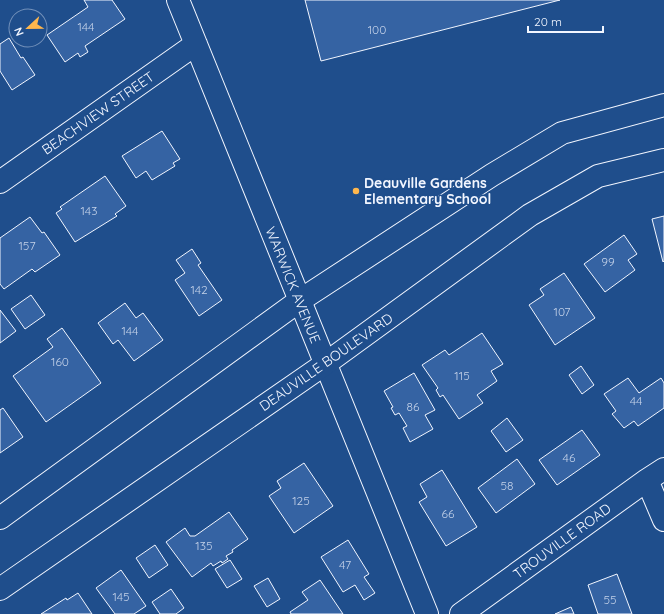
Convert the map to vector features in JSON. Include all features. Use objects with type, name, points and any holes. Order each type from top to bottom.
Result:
[{"type":"street","name":"WARWICK AVENUE","points":[[178,0],[427,614]]},
{"type":"street","name":"BEACHVIEW STREET","points":[[0,182],[196,44]]},
{"type":"street","points":[[0,518],[299,301],[492,176],[562,133],[664,105]]},
{"type":"street","name":"DEAUVILLE BOULEVARD","points":[[0,589],[325,364],[530,215],[598,176],[664,160]]},
{"type":"street","points":[[655,474],[664,520]]},
{"type":"street","name":"TROUVILLE ROAD","points":[[461,614],[655,474]]},
{"type":"building","points":[[84,0],[112,0],[125,19],[85,46],[88,52],[80,57],[78,53],[65,62],[48,34],[88,7]]},
{"type":"building","points":[[305,0],[560,0],[321,61]]},
{"type":"building","points":[[8,39],[8,48],[15,48],[35,75],[12,90],[0,71],[0,44]]},
{"type":"building","points":[[162,131],[180,159],[173,163],[175,166],[152,180],[146,171],[136,178],[122,156]]},
{"type":"building","points":[[105,176],[126,206],[115,214],[117,216],[75,242],[56,213],[62,209],[60,207]]},
{"type":"building","points":[[664,216],[664,261],[663,262],[652,219]]},
{"type":"building","points":[[30,217],[42,233],[44,232],[60,255],[35,272],[32,269],[4,289],[0,284],[0,238]]},
{"type":"building","points":[[624,235],[637,254],[628,260],[635,270],[605,292],[584,264]]},
{"type":"building","points":[[192,249],[201,263],[198,265],[222,300],[199,316],[175,280],[185,273],[176,260]]},
{"type":"building","points":[[564,273],[595,318],[555,345],[529,305],[544,295],[540,289]]},
{"type":"building","points":[[31,295],[45,315],[25,329],[11,309]]},
{"type":"building","points":[[125,303],[136,318],[143,313],[163,340],[134,361],[118,340],[113,344],[98,323]]},
{"type":"building","points":[[0,310],[16,331],[0,343]]},
{"type":"building","points":[[62,328],[101,383],[46,422],[13,376],[53,347],[47,339]]},
{"type":"building","points":[[482,333],[503,364],[491,371],[497,381],[477,395],[483,403],[459,419],[443,395],[440,397],[436,390],[438,388],[422,365],[445,350],[449,355]]},
{"type":"building","points":[[581,366],[594,385],[582,394],[569,375]]},
{"type":"building","points":[[414,373],[435,410],[425,415],[433,429],[410,442],[403,428],[407,426],[399,413],[395,415],[391,408],[393,407],[384,391]]},
{"type":"building","points":[[628,378],[639,393],[661,378],[664,383],[664,408],[638,426],[634,421],[624,428],[612,414],[616,411],[604,394]]},
{"type":"building","points":[[3,408],[23,437],[0,453],[0,410]]},
{"type":"building","points":[[507,418],[523,440],[506,452],[491,431]]},
{"type":"building","points":[[582,430],[600,455],[557,485],[539,460]]},
{"type":"building","points":[[517,459],[535,484],[496,513],[478,488]]},
{"type":"building","points":[[304,463],[333,506],[294,533],[269,496],[281,488],[277,481]]},
{"type":"building","points":[[442,470],[477,527],[446,546],[419,502],[427,497],[420,484]]},
{"type":"building","points":[[229,512],[248,539],[226,556],[228,559],[213,566],[211,563],[192,577],[166,542],[185,528],[190,536],[195,536]]},
{"type":"building","points":[[348,540],[369,574],[364,577],[375,593],[364,600],[355,585],[343,592],[321,557]]},
{"type":"building","points":[[155,545],[168,565],[149,578],[136,558]]},
{"type":"building","points":[[230,560],[242,579],[227,588],[215,569]]},
{"type":"building","points":[[121,570],[146,606],[134,614],[115,614],[96,588]]},
{"type":"building","points":[[617,574],[632,614],[598,614],[588,585]]},
{"type":"building","points":[[268,578],[280,599],[267,607],[254,586]]},
{"type":"building","points":[[320,580],[343,614],[291,614],[290,612],[308,600],[302,592]]},
{"type":"building","points":[[171,589],[184,608],[176,614],[160,614],[152,602]]},
{"type":"building","points":[[78,593],[92,614],[41,614],[66,598],[67,600]]},
{"type":"building","points":[[571,607],[574,614],[555,614]]},
{"type":"place","name":"Deauville Gardens Elementary School","points":[[356,191]]}]
